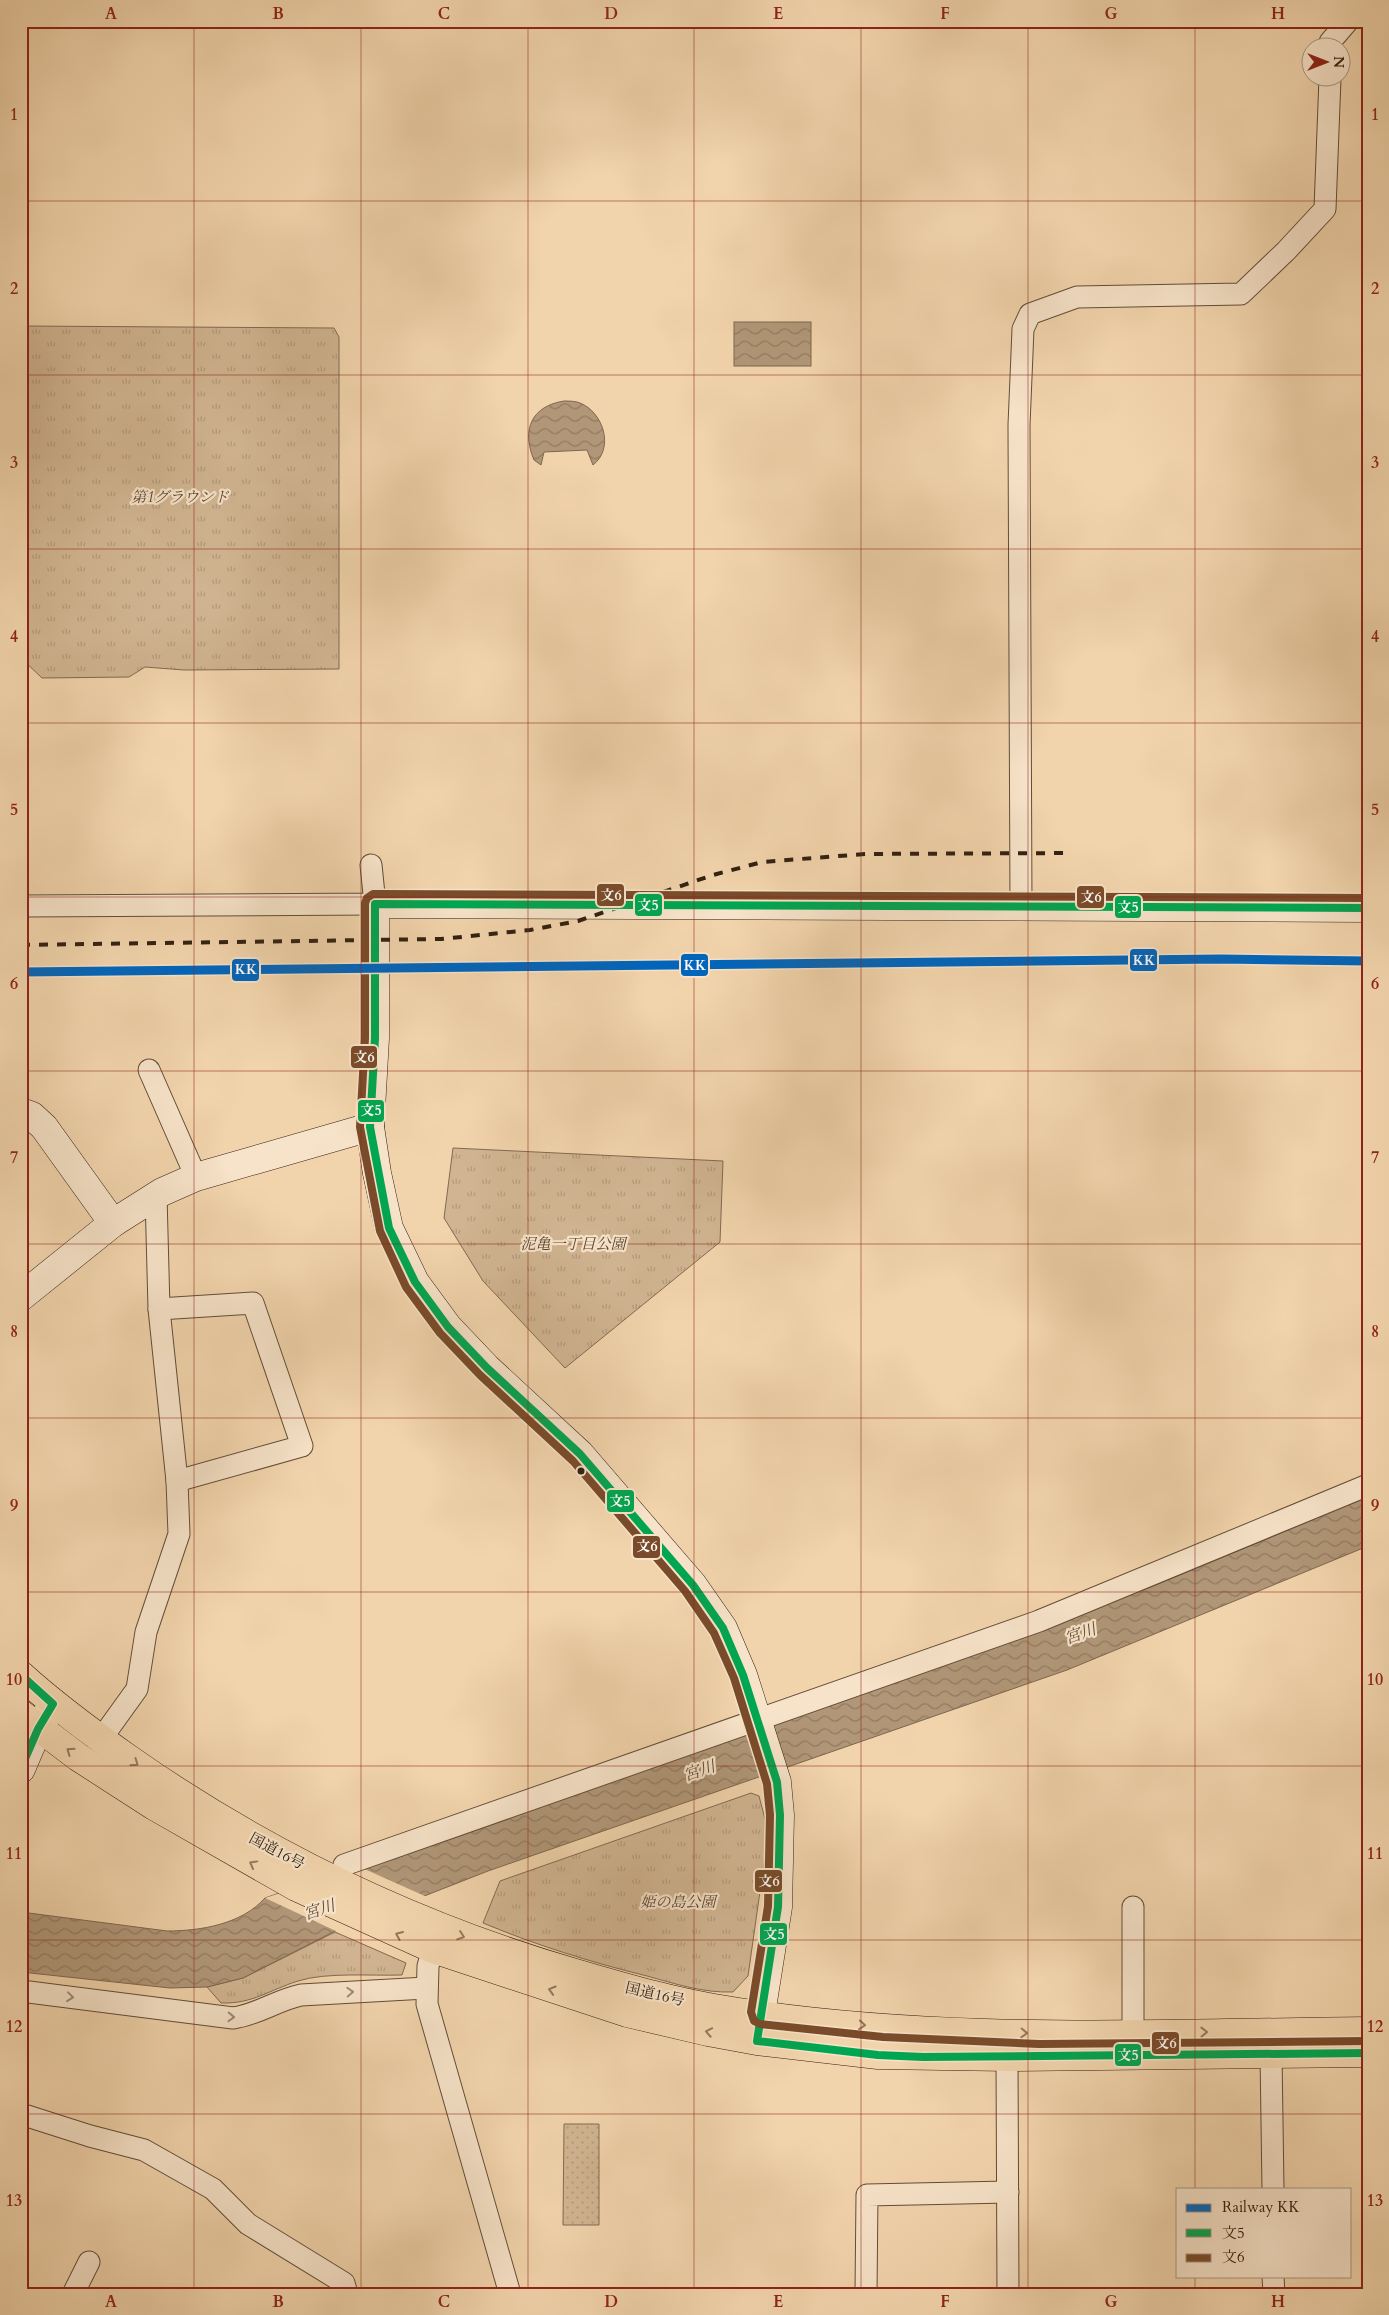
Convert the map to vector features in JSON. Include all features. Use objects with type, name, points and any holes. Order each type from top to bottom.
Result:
[{"type":"highway","name":"国道16号","points":[[21,1676],[53,1704],[101,1739],[172,1789],[244,1834],[336,1871],[400,1911],[526,1958],[631,1990],[713,2008],[918,2029],[1039,2034],[1368,2031]]},
{"type":"highway","name":"国道16号","points":[[30,1721],[154,1806],[296,1888],[433,1949],[627,2013],[708,2032],[757,2041],[878,2055],[1007,2058],[1368,2053]]},
{"type":"street","points":[[1333,38],[1348,21]]},
{"type":"street","points":[[1021,906],[1019,425],[1023,329],[1030,314],[1077,297],[1241,294],[1325,210],[1330,88]]},
{"type":"street","points":[[371,865],[374,904],[375,1038],[370,1127],[377,1173],[389,1228],[415,1282],[448,1327],[487,1368],[580,1454],[693,1585],[723,1628],[743,1675],[759,1722],[775,1776],[780,1815],[778,1907],[757,2041]]},
{"type":"street","points":[[21,906],[374,904],[1368,908]]},
{"type":"street","points":[[149,1070],[196,1177]]},
{"type":"street","points":[[21,1112],[32,1116],[44,1128],[113,1223]]},
{"type":"street","points":[[21,1297],[113,1223],[156,1195],[196,1177],[370,1127]]},
{"type":"street","points":[[101,1739],[137,1689],[146,1632],[179,1534],[177,1481],[159,1309],[156,1195]]},
{"type":"street","points":[[159,1309],[253,1303],[302,1446],[177,1481]]},
{"type":"street","points":[[336,1871],[1039,1621],[1368,1484]]},
{"type":"street","points":[[21,1770],[30,1721],[53,1704]]},
{"type":"street","points":[[1133,1907],[1133,2033]]},
{"type":"street","points":[[433,1949],[428,1966],[427,2004],[510,2294]]},
{"type":"street","points":[[21,1991],[233,2018],[248,2016],[290,1997],[301,1995],[426,1988]]},
{"type":"street","points":[[1271,2054],[1272,2188]]},
{"type":"street","points":[[1007,2058],[1008,2294]]},
{"type":"street","points":[[21,2114],[90,2136],[144,2150],[213,2189],[248,2224],[344,2283],[347,2294]]},
{"type":"street","points":[[866,2294],[867,2195],[1008,2192]]},
{"type":"street","points":[[73,2294],[89,2262]]},
{"type":"street","points":[[1274,2278],[1274,2294]]},
{"type":"green space","name":"第1グラウンド","points":[[21,326],[334,328],[339,337],[339,669],[184,670],[145,667],[129,677],[42,678],[21,658]]},
{"type":"green space","name":"泥亀一丁目公園","points":[[453,1148],[723,1161],[720,1242],[565,1368],[483,1281],[444,1218]]},
{"type":"green space","name":"姫の島公園","points":[[751,1793],[759,1796],[765,1819],[766,1849],[748,1976],[733,1992],[711,1991],[690,1987],[605,1965],[543,1946],[483,1923],[500,1881]]},
{"type":"green space","points":[[335,1932],[406,1963],[402,1975],[335,1975],[309,1978],[252,1999],[232,2003],[221,2003],[207,1987],[243,1978]]},
{"type":"green space","points":[[564,2124],[599,2124],[599,2225],[563,2225]]},
{"type":"water","points":[[734,322],[811,322],[811,366],[734,366]]},
{"type":"water","points":[[564,401],[578,402],[595,414],[600,422],[605,440],[600,458],[593,465],[587,450],[544,452],[541,465],[534,460],[529,438],[529,429],[532,421],[544,408]]},
{"type":"water","name":"宮川","points":[[1368,1497],[1368,1546],[1067,1670],[488,1871],[335,1931],[243,1978],[207,1987],[170,1988],[21,1972],[21,1912],[167,1931],[193,1930],[233,1920],[256,1907],[265,1898],[1151,1587]]},
{"type":"pier","points":[[360,1867],[427,1897],[338,1932],[265,1898]]},
{"type":"railway","points":[[21,945],[441,939],[530,930],[578,921],[713,875],[762,862],[865,854],[1071,853]]},
{"type":"rail line","name":"KK","points":[[21,972],[1221,959],[1368,961]]},
{"type":"transit line","name":"文6","points":[[1368,898],[373,894],[367,898],[365,903],[365,1038],[360,1127],[380,1231],[406,1287],[440,1333],[480,1375],[573,1461],[685,1591],[714,1633],[734,1678],[767,1784],[770,1815],[768,1906],[751,2012],[754,2021],[760,2024],[883,2037],[1039,2044],[1368,2041]]},
{"type":"transit line","name":"文5","points":[[1368,908],[375,904],[375,1038],[370,1127],[389,1228],[415,1282],[448,1327],[487,1368],[580,1454],[693,1585],[723,1628],[743,1675],[777,1782],[780,1815],[778,1907],[757,2041],[878,2055],[923,2057],[1368,2053]]},
{"type":"transit line","name":"文5","points":[[21,1675],[53,1704],[38,1729],[21,1768]]}]
